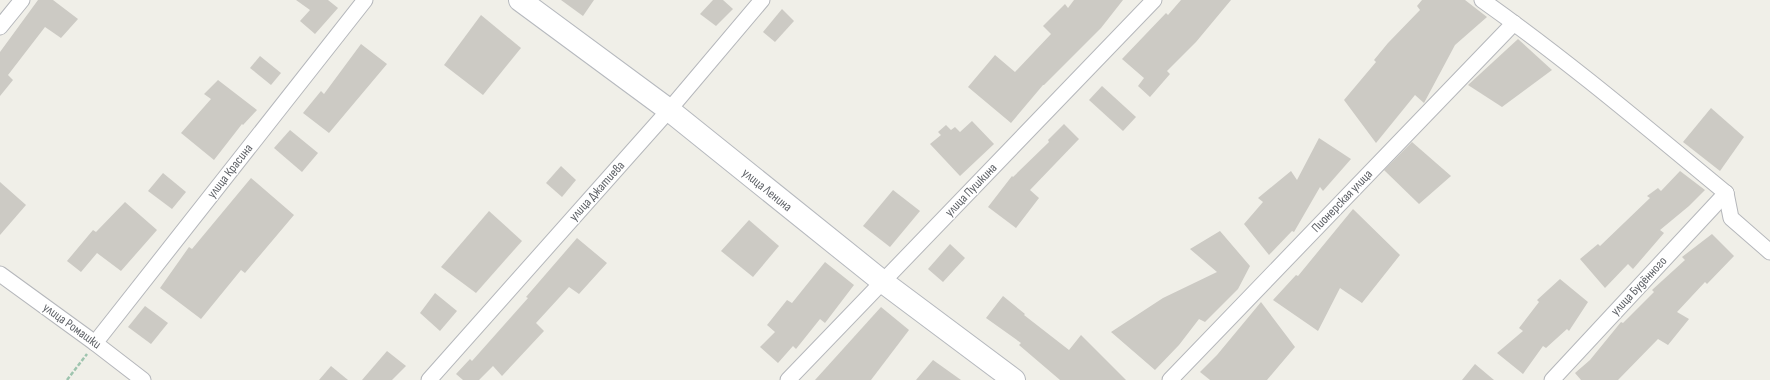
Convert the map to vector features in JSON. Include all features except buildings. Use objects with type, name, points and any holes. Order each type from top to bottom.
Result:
[{"type":"street","points":[[0,27],[22,0]]},
{"type":"street","name":"улица Красина","points":[[95,343],[365,0]]},
{"type":"street","name":"улица Ленина","points":[[520,0],[669,110],[883,282],[1014,380]]},
{"type":"street","name":"улица Джатиева","points":[[429,380],[669,110],[762,0]]},
{"type":"street","name":"улица Пушкина","points":[[788,380],[1154,0]]},
{"type":"street","points":[[1482,0],[1514,23],[1639,121],[1726,193],[1731,218],[1770,252]]},
{"type":"street","name":"Пионерская улица","points":[[1170,380],[1514,23]]},
{"type":"street","name":"улица Будённого","points":[[1552,380],[1726,193]]},
{"type":"street","name":"улица Ромашки","points":[[0,274],[143,380]]},
{"type":"path","points":[[67,380],[95,343]]}]
